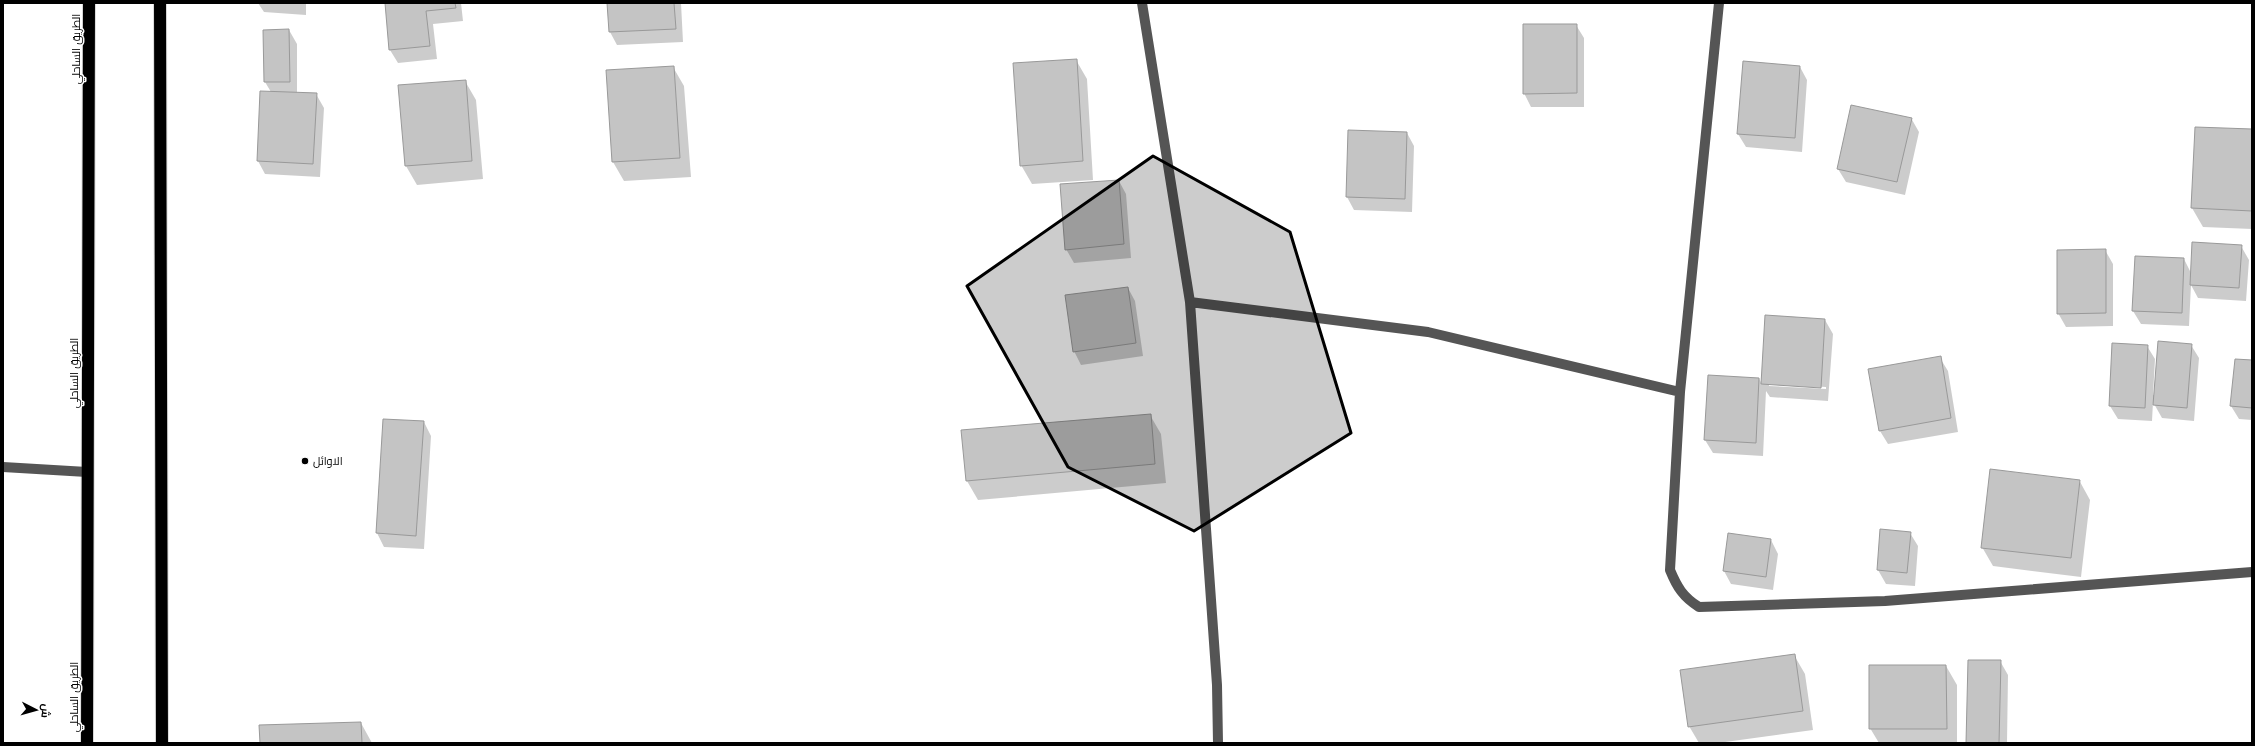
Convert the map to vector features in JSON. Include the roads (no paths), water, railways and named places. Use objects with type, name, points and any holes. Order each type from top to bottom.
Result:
[{"type":"highway","name":"الطريق الساحلي","points":[[87,743],[89,3]]},
{"type":"highway","points":[[160,3],[162,743]]},
{"type":"street","points":[[1142,3],[1190,302],[1217,685],[1218,743]]},
{"type":"street","points":[[1719,3],[1680,392],[1670,570],[1686,599],[1698,607],[1885,601],[2252,572]]},
{"type":"street","points":[[1190,302],[1428,332],[1680,392]]},
{"type":"street","points":[[3,466],[87,472]]},
{"type":"place","name":"الاوائل","points":[[305,461]]}]
